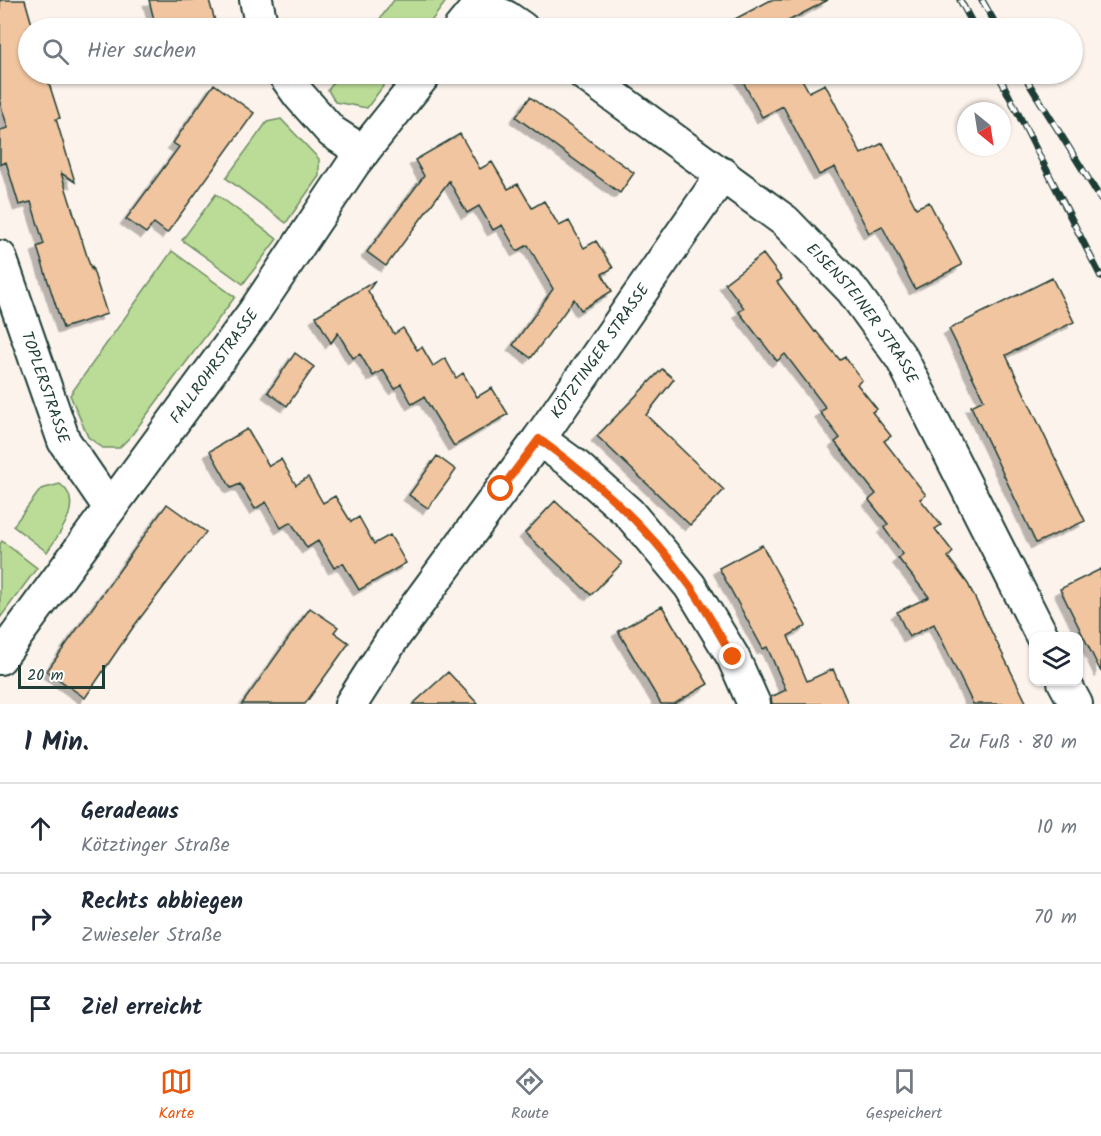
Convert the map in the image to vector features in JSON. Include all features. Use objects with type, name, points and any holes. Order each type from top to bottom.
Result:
[{"type":"street","points":[[256,0],[260,18]]},
{"type":"street","points":[[470,17],[507,18]]},
{"type":"street","points":[[291,84],[332,132],[363,152]]},
{"type":"street","name":"FALLROHRSTRASSE","points":[[0,658],[254,312],[363,152],[417,84]]},
{"type":"street","name":"EISENSTEINER STRASSE","points":[[598,84],[785,221],[852,290],[902,359],[1040,632]]},
{"type":"street","name":"KÖTZTINGER STRASSE","points":[[353,703],[394,635],[539,439],[723,174]]},
{"type":"street","name":"TOPLERSTRASSE","points":[[0,257],[64,441],[110,508]]},
{"type":"street","points":[[539,439],[576,466],[629,513],[690,586],[733,657],[754,704]]},
{"type":"street","points":[[1067,686],[1076,704]]},
{"type":"green space","points":[[394,0],[447,0],[434,18],[380,18]]},
{"type":"green space","points":[[332,84],[385,84],[367,108],[335,102],[328,90]]},
{"type":"green space","points":[[281,119],[319,159],[319,176],[286,223],[226,178],[267,122]]},
{"type":"green space","points":[[216,194],[277,239],[243,284],[182,240]]},
{"type":"green space","points":[[172,251],[235,297],[131,436],[119,448],[103,448],[88,437],[70,395]]},
{"type":"green space","points":[[60,484],[67,491],[70,508],[68,518],[47,552],[13,526],[41,489]]},
{"type":"green space","points":[[2,541],[37,568],[0,618],[0,544]]},
{"type":"building","points":[[0,0],[25,0],[30,18],[18,18],[18,84],[49,84],[60,118],[56,119],[75,182],[61,173],[107,314],[63,328],[37,247],[44,244],[31,202],[19,205],[6,162],[0,165],[0,130],[8,128],[0,103]]},
{"type":"building","points":[[149,0],[209,0],[214,18],[154,18]]},
{"type":"building","points":[[771,0],[828,0],[794,18],[737,18]]},
{"type":"building","points":[[214,84],[254,113],[167,233],[154,223],[146,233],[126,219],[179,147],[173,143]]},
{"type":"building","points":[[744,84],[805,84],[809,92],[825,84],[861,154],[883,143],[916,208],[929,202],[962,265],[915,289],[882,226],[869,233],[835,167],[819,175],[783,106],[762,117]]},
{"type":"building","points":[[530,97],[634,173],[620,193],[516,117]]},
{"type":"building","points":[[460,134],[480,169],[492,162],[508,189],[518,184],[532,208],[544,201],[559,226],[569,221],[584,248],[596,241],[613,268],[602,274],[612,291],[581,310],[574,299],[531,358],[513,345],[553,289],[528,245],[517,251],[502,225],[493,230],[479,206],[467,213],[449,181],[386,266],[367,252],[424,176],[415,160]]},
{"type":"building","points":[[763,254],[782,279],[777,282],[815,332],[840,360],[845,357],[862,380],[857,384],[877,409],[872,412],[891,436],[884,441],[926,495],[920,499],[941,525],[935,529],[953,552],[948,557],[968,584],[1027,704],[973,704],[934,624],[909,637],[897,612],[929,597],[898,558],[903,554],[884,528],[888,524],[869,500],[876,494],[835,442],[840,438],[820,412],[826,408],[785,354],[777,361],[739,312],[744,308],[725,283]]},
{"type":"building","points":[[1052,278],[1074,322],[1006,355],[1085,521],[1036,543],[971,406],[984,400],[949,329]]},
{"type":"building","points":[[375,281],[368,291],[394,334],[403,328],[417,350],[422,347],[433,366],[445,358],[456,378],[463,373],[477,397],[492,388],[508,414],[454,446],[424,397],[412,404],[401,384],[395,389],[383,370],[373,376],[360,354],[353,358],[338,333],[331,343],[316,316]]},
{"type":"building","points":[[295,353],[314,367],[287,406],[268,392]]},
{"type":"building","points":[[662,369],[674,379],[646,415],[724,490],[690,525],[597,436]]},
{"type":"building","points":[[247,429],[269,466],[281,459],[296,485],[308,477],[323,503],[335,496],[351,522],[359,517],[374,544],[390,535],[406,563],[359,590],[343,563],[334,568],[318,541],[307,548],[291,522],[281,528],[266,502],[255,509],[240,484],[231,488],[210,451]]},
{"type":"building","points":[[437,456],[456,470],[428,508],[409,495]]},
{"type":"building","points":[[555,501],[622,563],[591,595],[525,533]]},
{"type":"building","points":[[167,504],[206,532],[134,626],[85,698],[47,671]]},
{"type":"building","points":[[762,545],[806,626],[788,636],[807,681],[833,669],[848,704],[772,704],[771,697],[786,690],[767,647],[763,649],[719,568]]},
{"type":"building","points":[[1101,569],[1101,672],[1083,632],[1060,589]]},
{"type":"building","points":[[662,606],[708,684],[674,704],[661,704],[618,631]]},
{"type":"building","points":[[310,608],[338,627],[334,632],[349,643],[305,704],[242,704]]},
{"type":"building","points":[[448,672],[478,704],[413,704]]},
{"type":"railway","points":[[960,0],[970,18]]},
{"type":"railway","points":[[982,0],[992,18]]},
{"type":"railway","points":[[1003,84],[1101,277]]},
{"type":"railway","points":[[1029,84],[1101,199]]},
{"type":"route","points":[[501,489],[539,439],[576,466],[629,513],[690,586],[733,657]]}]
